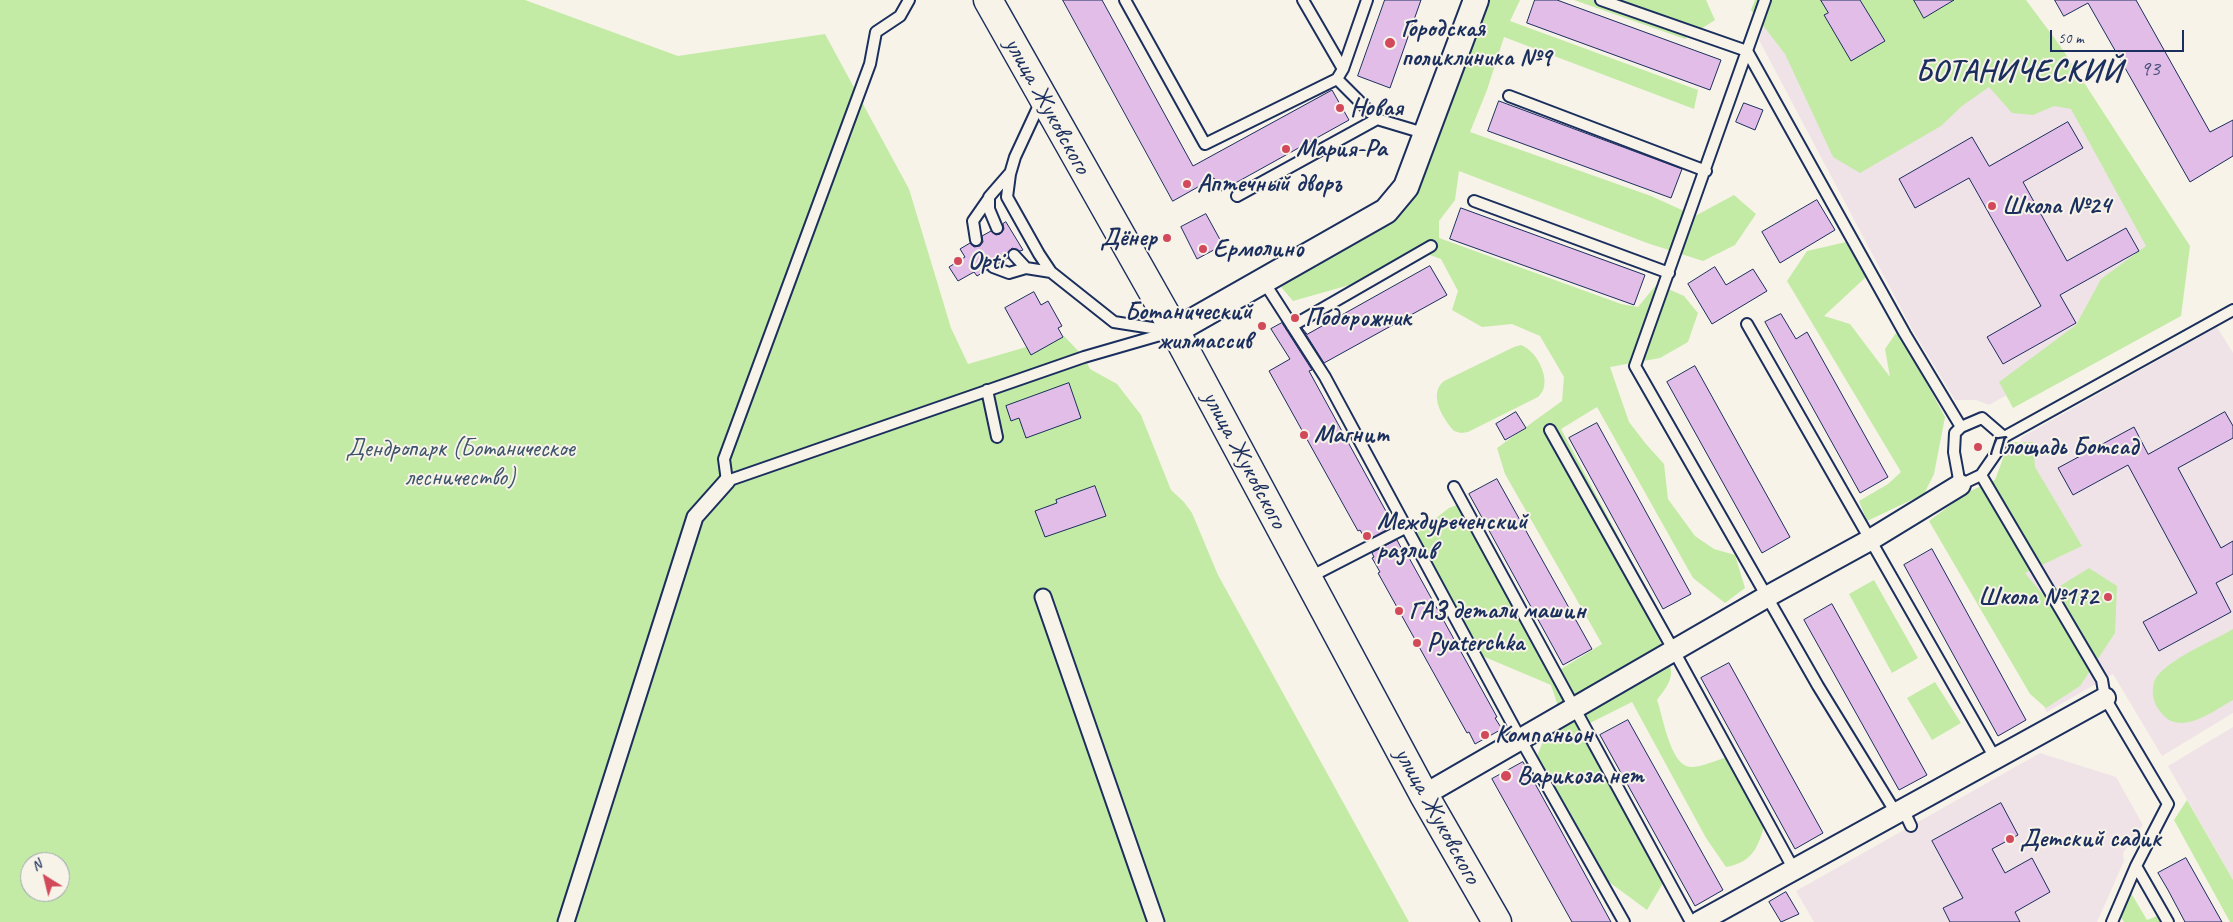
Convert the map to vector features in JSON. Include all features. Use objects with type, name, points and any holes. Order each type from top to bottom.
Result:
[{"type":"main road","name":"улица Жуковского","points":[[988,0],[1175,331],[1424,795],[1497,922]]},
{"type":"street","points":[[1175,331],[1386,212],[1406,186],[1476,0]]},
{"type":"street","points":[[566,922],[695,517],[726,481]]},
{"type":"street","points":[[1424,795],[1768,596],[1870,540],[1960,485]]},
{"type":"street","points":[[1043,598],[1156,922]]},
{"type":"street","points":[[1698,922],[1793,868],[1903,816],[1995,758],[2105,698]]},
{"type":"lane","points":[[910,0],[900,16],[876,32],[870,64],[724,459],[726,481],[1084,357],[1175,331]]},
{"type":"lane","points":[[1125,0],[1205,144],[1337,79],[1343,68],[1367,0]]},
{"type":"lane","points":[[1303,0],[1343,68]]},
{"type":"lane","points":[[1601,0],[1747,52],[1906,334],[1961,427]]},
{"type":"lane","points":[[1765,0],[1706,171],[1635,366],[1818,686],[1903,816]]},
{"type":"lane","points":[[1337,79],[1377,119],[1427,134]]},
{"type":"lane","points":[[1509,96],[1706,171]]},
{"type":"lane","points":[[1043,98],[1015,157],[1010,174],[1007,197],[1051,272],[1114,322],[1175,331]]},
{"type":"lane","points":[[1237,196],[1377,119]]},
{"type":"lane","points":[[976,240],[973,221],[989,197],[1010,174]]},
{"type":"lane","points":[[989,197],[989,209],[997,228]]},
{"type":"lane","points":[[1474,201],[1669,273]]},
{"type":"lane","points":[[1292,326],[1431,246]]},
{"type":"lane","points":[[1014,255],[1026,268]]},
{"type":"lane","points":[[992,267],[1009,273],[1026,268],[1051,272]]},
{"type":"lane","points":[[1264,282],[1325,377],[1521,740],[1624,922]]},
{"type":"lane","points":[[2004,437],[1982,418],[1961,427],[1955,433],[1954,452],[1960,485],[1981,475],[1999,449],[2004,437],[2233,310]]},
{"type":"lane","points":[[1747,324],[1995,758]]},
{"type":"lane","points":[[987,390],[997,437]]},
{"type":"lane","points":[[946,404],[954,413]]},
{"type":"lane","points":[[1550,430],[1674,650],[1793,868]]},
{"type":"lane","points":[[1981,475],[2102,680],[2105,698],[2168,804],[2136,866],[2112,922]]},
{"type":"lane","points":[[1454,487],[1691,922]]},
{"type":"lane","points":[[1308,578],[1405,528]]},
{"type":"lane","points":[[2136,866],[2168,922]]},
{"type":"shaded area","name":"Школа №24","points":[[1772,0],[2017,0],[2176,300],[1989,405],[1976,400],[1955,400],[1913,331],[1759,40]]},
{"type":"shaded area","name":"Школа №172","points":[[2217,327],[2233,353],[2233,713],[2162,756],[2113,674],[2047,712],[1939,521],[2005,482],[2022,437]]},
{"type":"shaded area","points":[[2233,727],[2233,880],[2168,766]]},
{"type":"shaded area","name":"Детский садик","points":[[2040,753],[2116,777],[2143,825],[2123,853],[2124,861],[2097,922],[1814,922],[1796,891]]},
{"type":"green space","name":"Дендропарк (Ботаническое лесничество)","points":[[0,0],[525,0],[678,56],[825,34],[909,189],[951,328],[968,364],[1064,336],[1084,357],[1090,369],[1117,384],[1141,415],[1171,490],[1184,502],[1192,513],[1218,575],[1409,922],[0,922]]},
{"type":"green space","points":[[1483,0],[1520,0],[1510,21],[1698,90],[1694,109],[1504,37],[1487,90],[1470,132],[1651,196],[1695,216],[1734,195],[1756,214],[1735,245],[1703,261],[1647,243],[1459,171],[1455,200],[1439,221],[1439,238],[1621,304],[1638,307],[1657,284],[1684,296],[1698,313],[1688,342],[1660,358],[1610,367],[1629,422],[1664,464],[1668,499],[1695,536],[1714,549],[1735,555],[1745,588],[1725,603],[1693,578],[1597,407],[1561,429],[1657,609],[1659,637],[1671,668],[1671,674],[1665,689],[1657,700],[1672,749],[1683,764],[1690,767],[1727,757],[1766,820],[1758,844],[1750,856],[1736,865],[1726,867],[1706,838],[1632,702],[1584,726],[1666,878],[1647,910],[1605,879],[1537,757],[1557,703],[1551,685],[1480,655],[1413,536],[1449,508],[1462,503],[1556,672],[1602,644],[1505,474],[1497,448],[1562,401],[1564,377],[1540,336],[1512,324],[1482,327],[1452,310],[1458,291],[1441,259],[1416,250],[1360,282],[1293,301],[1281,287],[1392,213]]},
{"type":"green space","points":[[1574,0],[1706,0],[1715,20],[1685,39]]},
{"type":"green space","points":[[1755,0],[2026,0],[2061,47],[2190,246],[2181,316],[2013,408],[1999,382],[2076,325],[2101,279],[2146,246],[2071,109],[2054,106],[2033,115],[2012,113],[1989,87],[1962,106],[1941,126],[1860,173],[1833,157],[1785,54],[1751,10]]},
{"type":"green space","points":[[1846,242],[1866,277],[1824,316],[1850,324],[1890,377],[1885,349],[1898,330],[1945,417],[1934,474],[1924,494],[1867,521],[1859,501],[1888,484],[1901,472],[1787,281],[1807,251]]},
{"type":"green space","points":[[1521,345],[1533,354],[1542,368],[1544,376],[1543,391],[1538,397],[1468,432],[1454,431],[1441,413],[1437,399],[1439,386],[1444,381]]},
{"type":"green space","points":[[2009,442],[2033,442],[2035,467],[2082,546],[2025,573],[2044,596],[2089,568],[2117,586],[2115,633],[2080,686],[2046,708],[2030,694],[1929,521],[1968,492],[1995,480]]},
{"type":"green space","points":[[1874,580],[1918,658],[1892,673],[1849,594]]},
{"type":"green space","points":[[2233,629],[2233,700],[2199,719],[2189,722],[2180,723],[2164,716],[2157,707],[2153,697],[2154,684],[2158,675],[2183,656]]},
{"type":"green space","points":[[1935,682],[1961,723],[1932,740],[1907,698]]},
{"type":"green space","points":[[2187,800],[2233,880],[2233,922],[2230,922],[2174,820]]},
{"type":"green space","points":[[2131,893],[2147,920],[2157,916],[2160,922],[2124,922],[2121,917]]},
{"type":"building","points":[[1063,0],[1102,0],[1193,166],[1332,90],[1349,120],[1221,191],[1214,178],[1173,201]]},
{"type":"building","points":[[1385,0],[1421,0],[1390,88],[1358,76]]},
{"type":"building","points":[[1535,0],[1557,0],[1721,60],[1710,90],[1527,23]]},
{"type":"building","points":[[1821,0],[1860,0],[1885,41],[1851,61],[1824,15],[1828,13]]},
{"type":"building","points":[[1914,0],[1954,0],[1924,18]]},
{"type":"building","points":[[2055,0],[2136,0],[2210,132],[2233,120],[2233,156],[2190,182],[2088,3],[2064,16]]},
{"type":"building","points":[[1499,101],[1682,169],[1671,198],[1488,131]]},
{"type":"building","points":[[1744,103],[1763,110],[1755,130],[1736,122]]},
{"type":"building","points":[[2068,122],[2083,148],[2023,182],[2067,261],[2126,228],[2139,251],[2060,295],[2076,323],[2003,364],[1987,337],[2041,306],[1969,178],[1915,208],[1899,179],[1972,137],[1989,166]]},
{"type":"building","points":[[1817,200],[1835,230],[1780,263],[1762,232]]},
{"type":"building","points":[[1461,208],[1645,275],[1634,305],[1450,239]]},
{"type":"building","points":[[1206,214],[1223,245],[1197,259],[1181,227]]},
{"type":"building","points":[[1006,222],[1023,250],[1020,251],[1012,248],[1008,253],[1008,258],[1000,262],[989,261],[986,265],[987,270],[977,276],[974,272],[958,281],[949,267],[965,257],[960,249],[970,243],[974,247],[980,246],[983,242],[982,236],[991,231],[996,235],[1000,234],[1004,229],[1003,224]]},
{"type":"building","points":[[1430,266],[1447,295],[1324,363],[1302,328],[1307,334]]},
{"type":"building","points":[[1715,267],[1726,285],[1753,269],[1767,291],[1712,324],[1688,284]]},
{"type":"building","points":[[1034,292],[1041,305],[1048,301],[1062,326],[1058,328],[1063,337],[1031,355],[1005,308]]},
{"type":"building","points":[[1781,314],[1796,339],[1807,332],[1888,477],[1860,493],[1765,322]]},
{"type":"building","points":[[1282,323],[1312,370],[1309,371],[1388,515],[1386,516],[1392,527],[1366,541],[1360,530],[1358,531],[1269,371],[1290,359],[1271,329]]},
{"type":"building","points":[[1695,366],[1790,537],[1762,553],[1667,382]]},
{"type":"building","points":[[1069,383],[1081,418],[1026,438],[1019,418],[1011,421],[1006,406]]},
{"type":"building","points":[[1516,412],[1526,428],[1505,440],[1496,424]]},
{"type":"building","points":[[2225,412],[2233,426],[2233,438],[2178,468],[2221,548],[2233,541],[2233,574],[2216,583],[2231,612],[2159,651],[2143,622],[2197,593],[2128,465],[2073,495],[2058,468],[2134,427],[2148,454]]},
{"type":"building","points":[[1597,423],[1691,594],[1663,609],[1569,438]]},
{"type":"building","points":[[1497,479],[1592,649],[1563,665],[1469,494]]},
{"type":"building","points":[[1095,486],[1106,516],[1045,537],[1035,511],[1057,503],[1056,500]]},
{"type":"building","points":[[1397,540],[1406,557],[1408,556],[1502,729],[1475,744],[1469,732],[1467,733],[1378,573],[1380,572],[1372,558],[1374,557],[1372,553]]},
{"type":"building","points":[[1932,549],[2026,720],[1998,736],[1904,565]]},
{"type":"building","points":[[1832,604],[1927,775],[1899,790],[1804,620]]},
{"type":"building","points":[[1729,663],[1823,833],[1795,849],[1701,678]]},
{"type":"building","points":[[1628,720],[1723,890],[1695,906],[1600,735]]},
{"type":"building","points":[[1523,762],[1611,922],[1572,922],[1492,779]]},
{"type":"building","points":[[2001,803],[2018,835],[1992,849],[2005,873],[2032,858],[2050,892],[2015,912],[2020,922],[1950,922],[1943,908],[1963,898],[1932,841]]},
{"type":"building","points":[[2186,858],[2222,922],[2185,922],[2158,873]]},
{"type":"building","points":[[1786,892],[1799,914],[1781,922],[1769,902]]},
{"type":"place","name":"Городская поликлиника №9","points":[[1390,43]]},
{"type":"place","name":"Новая","points":[[1340,108]]},
{"type":"place","name":"Мария-Ра","points":[[1286,149]]},
{"type":"place","name":"Аптечный дворъ","points":[[1187,184]]},
{"type":"place","name":"Школа №24","points":[[1992,206]]},
{"type":"place","name":"Дёнер","points":[[1167,238]]},
{"type":"place","name":"Ермолино","points":[[1203,249]]},
{"type":"place","name":"Opti","points":[[958,261]]},
{"type":"place","name":"Подорожник","points":[[1295,318]]},
{"type":"place","name":"Ботанический жилмассив","points":[[1262,326]]},
{"type":"place","name":"Магнит","points":[[1304,435]]},
{"type":"place","name":"Площадь Ботсад","points":[[1978,447]]},
{"type":"place","name":"Междуреченский разлив","points":[[1367,536]]},
{"type":"place","name":"Школа №172","points":[[2108,597]]},
{"type":"place","name":"ГАЗ детали машин","points":[[1399,611]]},
{"type":"place","name":"Pyaterchka","points":[[1417,643]]},
{"type":"place","name":"Компаньон","points":[[1485,735]]},
{"type":"place","name":"Варикоза нет","points":[[1506,776]]},
{"type":"place","name":"Детский садик","points":[[2010,839]]},
{"type":"district","name":"БОТАНИЧЕСКИЙ","points":[[2019,72]]}]
